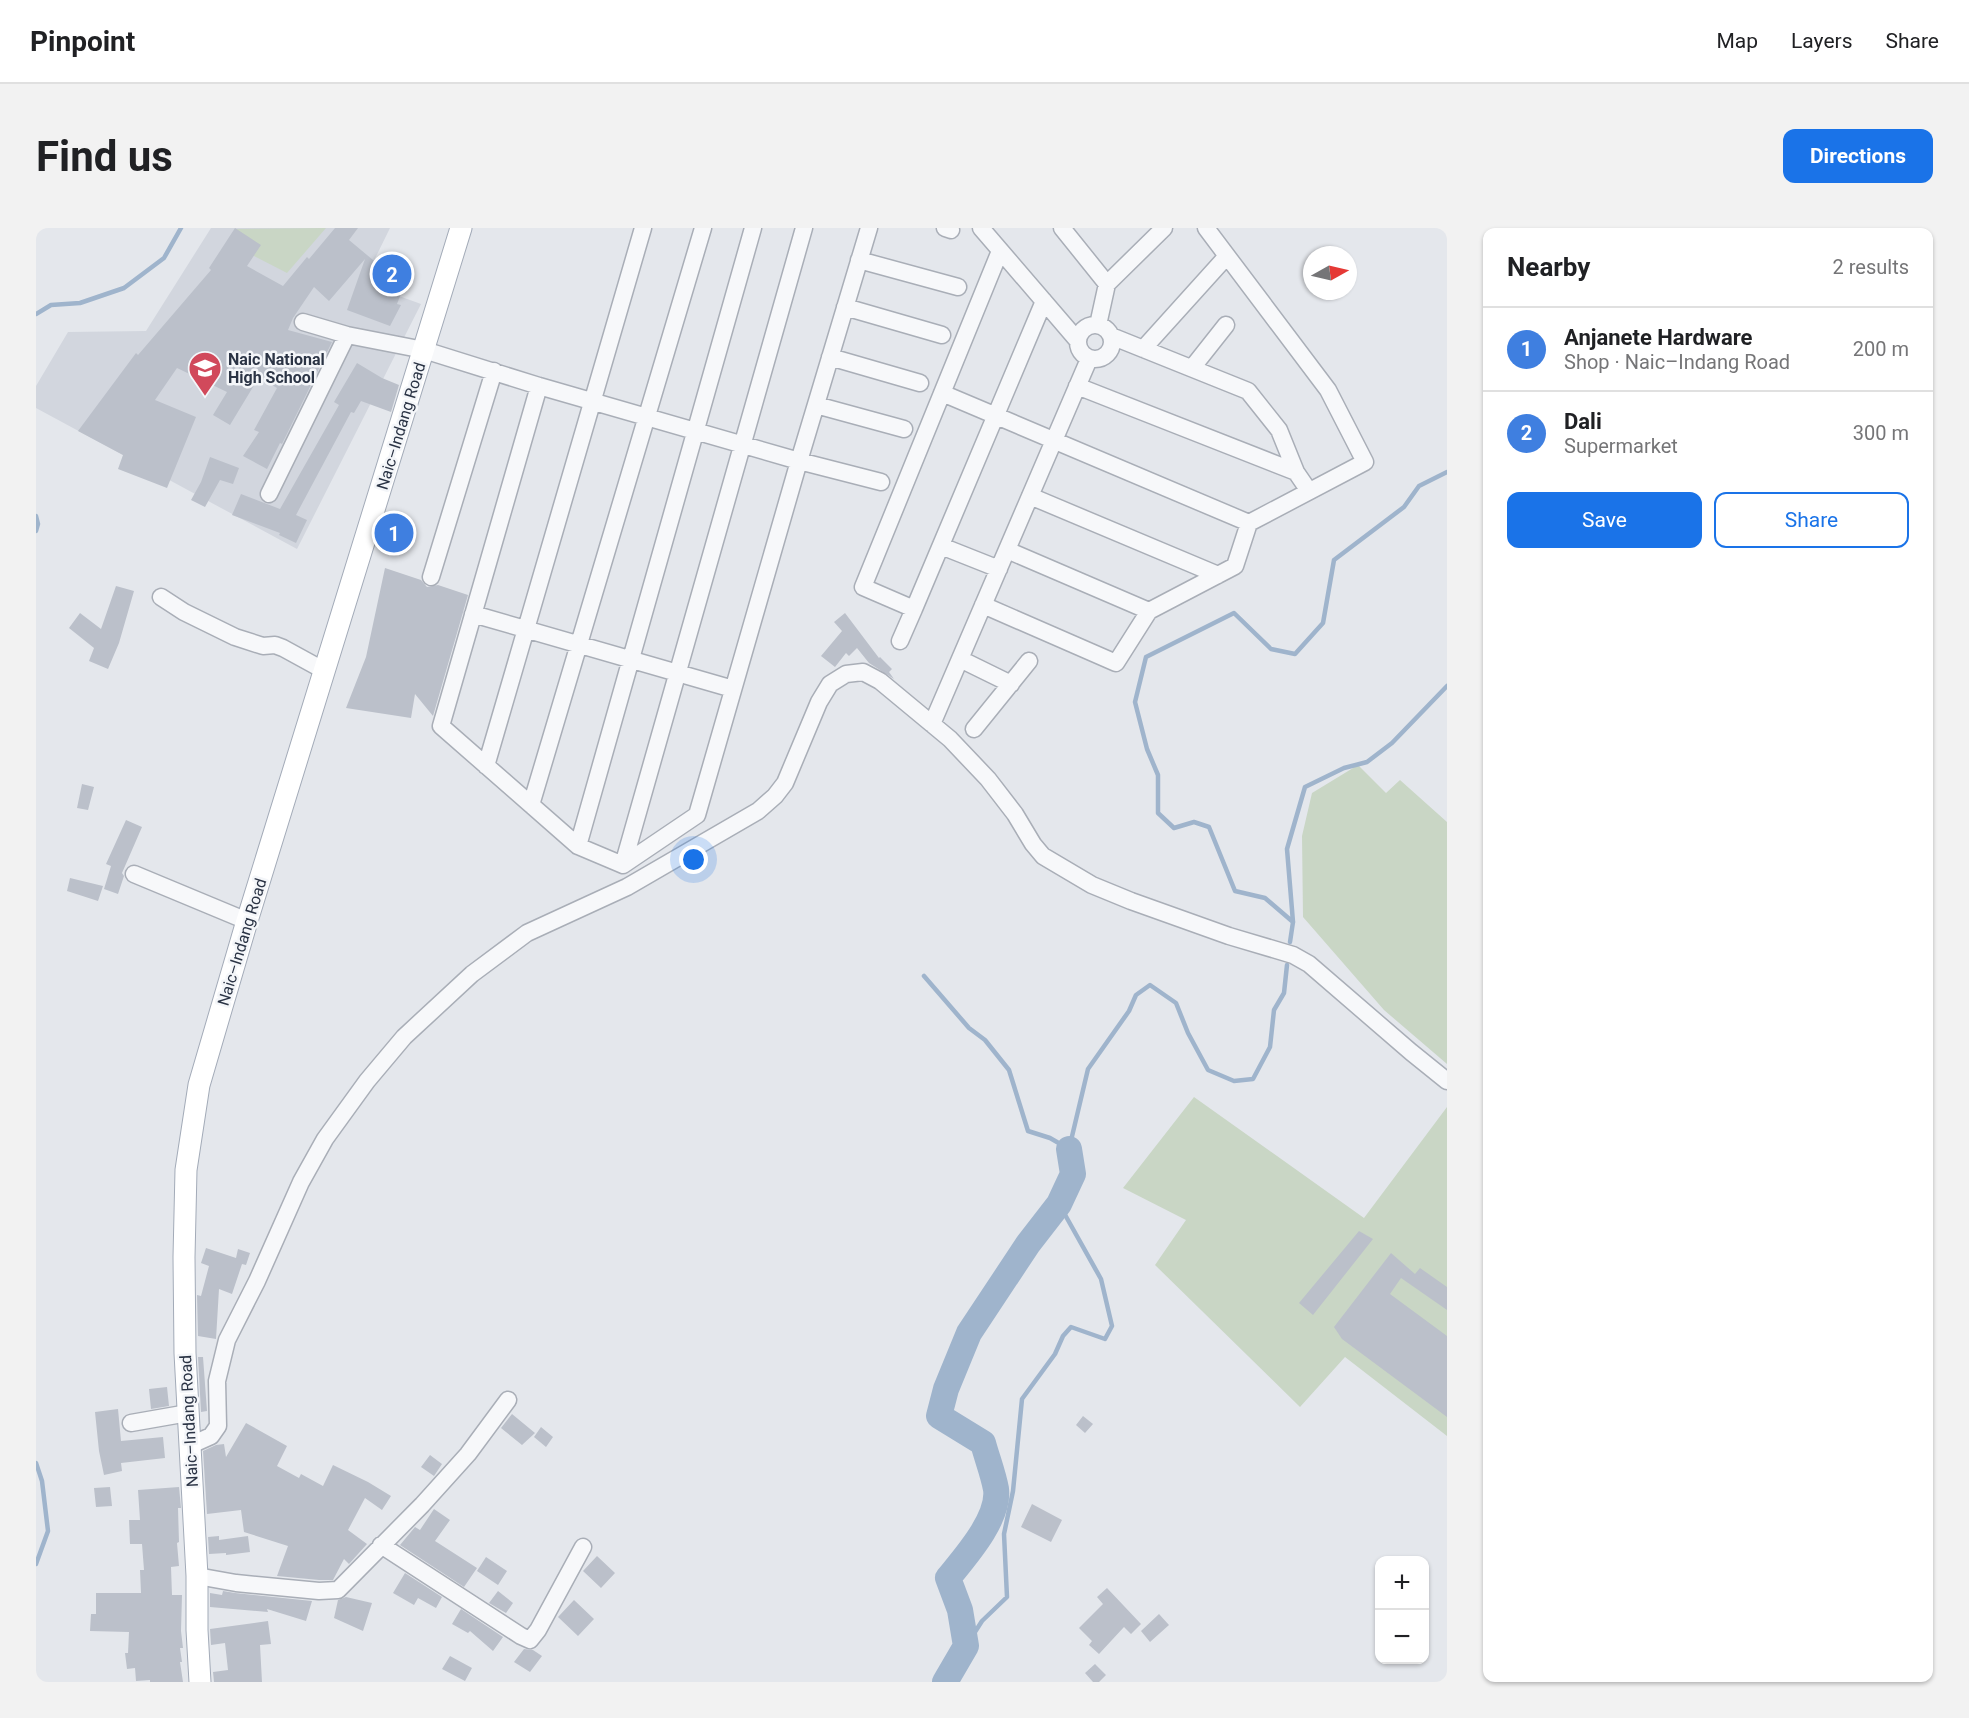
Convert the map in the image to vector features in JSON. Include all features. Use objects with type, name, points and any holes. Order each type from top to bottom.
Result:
[{"type":"main road","name":"Naic–Indang Road","points":[[200,1682],[197,1576],[185,1353],[186,1170],[199,1085],[247,921],[326,672],[461,228]]},
{"type":"street","points":[[486,765],[643,228]]},
{"type":"street","points":[[531,806],[703,228]]},
{"type":"street","points":[[578,846],[753,228]]},
{"type":"street","points":[[623,865],[804,228]]},
{"type":"street","points":[[981,228],[1078,341]]},
{"type":"street","points":[[1107,284],[1164,228]]},
{"type":"street","points":[[983,605],[1116,663],[1149,611],[1235,566],[1249,523],[1365,462],[1328,390],[1206,228]]},
{"type":"street","points":[[623,865],[697,815],[859,260],[864,230]]},
{"type":"street","points":[[1071,232],[1107,284],[1105,330],[1112,348],[1100,359],[1089,358],[1080,351],[1079,335],[1087,327],[1105,330],[1143,349],[1248,390],[1279,430],[1296,472],[1309,491]]},
{"type":"street","points":[[914,609],[863,586],[1000,251]]},
{"type":"street","points":[[1143,349],[1227,256]]},
{"type":"street","points":[[859,260],[958,287]]},
{"type":"street","points":[[900,641],[1044,301]]},
{"type":"street","points":[[845,307],[942,335]]},
{"type":"street","points":[[303,322],[347,335],[424,350],[743,445],[881,482]]},
{"type":"street","points":[[1192,368],[1226,325]]},
{"type":"street","points":[[268,494],[347,335]]},
{"type":"street","points":[[830,357],[920,383]]},
{"type":"street","points":[[932,724],[1089,358]]},
{"type":"street","points":[[431,577],[494,371]]},
{"type":"street","points":[[539,386],[441,726],[578,846],[623,865]]},
{"type":"street","points":[[1077,386],[1296,472]]},
{"type":"street","points":[[942,393],[1249,523]]},
{"type":"street","points":[[816,405],[904,429]]},
{"type":"street","points":[[1030,496],[1218,575]]},
{"type":"street","points":[[941,546],[999,569]]},
{"type":"street","points":[[1007,550],[1149,611]]},
{"type":"street","points":[[161,597],[184,612],[235,636],[263,646],[275,645],[283,648],[326,672]]},
{"type":"street","points":[[473,614],[733,689]]},
{"type":"street","points":[[960,659],[1011,684]]},
{"type":"street","points":[[974,729],[1029,661]]},
{"type":"street","points":[[190,1444],[211,1437],[218,1426],[217,1381],[227,1340],[257,1281],[301,1182],[325,1139],[367,1080],[404,1037],[472,974],[526,933],[627,887],[749,816],[775,796],[785,783],[819,702],[830,684],[846,674],[863,672],[880,681],[950,740],[988,779],[1043,856],[1092,885],[1121,897],[1229,936],[1293,955],[1309,964],[1411,1053],[1447,1081]]},
{"type":"street","points":[[134,874],[247,921]]},
{"type":"street","points":[[197,1576],[236,1583],[333,1591],[342,1587],[468,1454],[508,1400]]},
{"type":"street","points":[[131,1423],[189,1413]]},
{"type":"street","points":[[381,1545],[530,1640],[538,1630],[583,1547]]},
{"type":"shaded area","name":"Naic National High School","points":[[211,228],[390,228],[363,283],[421,304],[297,549],[36,408],[36,386],[68,332],[146,331]]},
{"type":"green space","points":[[326,228],[287,273],[254,256],[235,229]]},
{"type":"green space","points":[[1358,765],[1386,793],[1400,780],[1447,822],[1447,1064],[1384,1010],[1303,917],[1302,836],[1312,793]]},
{"type":"green space","points":[[1194,1097],[1364,1218],[1447,1107],[1447,1436],[1345,1357],[1300,1407],[1155,1265],[1186,1220],[1123,1188]]},
{"type":"building","points":[[235,228],[261,245],[247,266],[283,286],[335,228],[358,228],[349,240],[379,265],[383,253],[412,265],[397,304],[401,305],[390,326],[347,310],[365,259],[329,301],[314,287],[293,318],[288,330],[332,342],[282,444],[280,443],[267,469],[243,456],[259,432],[254,430],[277,388],[259,377],[230,425],[213,415],[227,392],[177,368],[155,400],[196,417],[167,488],[118,469],[123,455],[78,431],[136,353],[138,355],[211,270],[209,268]]},
{"type":"building","points":[[357,363],[399,385],[391,412],[361,401],[354,413],[351,412],[296,515],[307,520],[296,543],[279,535],[280,533],[232,515],[241,494],[280,509],[339,405],[334,402]]},
{"type":"building","points":[[210,457],[239,468],[233,484],[220,480],[205,507],[191,500],[201,482]]},
{"type":"building","points":[[385,568],[421,580],[427,587],[438,585],[468,595],[433,716],[415,694],[411,718],[346,708],[366,657]]},
{"type":"building","points":[[116,586],[134,591],[119,643],[108,669],[89,661],[94,648],[69,628],[80,613],[101,629]]},
{"type":"building","points":[[845,613],[879,658],[892,669],[889,672],[894,679],[869,663],[857,648],[849,656],[846,653],[835,667],[821,656],[842,631],[834,622]]},
{"type":"building","points":[[82,784],[94,787],[88,810],[77,808]]},
{"type":"building","points":[[126,820],[142,827],[122,873],[124,876],[118,894],[104,889],[111,866],[106,864]]},
{"type":"building","points":[[70,878],[103,886],[98,901],[67,891]]},
{"type":"building","points":[[1359,1231],[1373,1239],[1313,1315],[1299,1303]]},
{"type":"building","points":[[206,1248],[236,1258],[238,1249],[250,1253],[246,1265],[242,1264],[232,1294],[219,1289],[216,1339],[198,1336],[197,1295],[201,1296],[209,1266],[201,1263]]},
{"type":"building","points":[[1391,1253],[1415,1274],[1420,1268],[1447,1287],[1447,1310],[1401,1278],[1390,1294],[1447,1336],[1447,1417],[1342,1339],[1334,1327]]},
{"type":"building","points":[[198,1357],[203,1357],[207,1411],[201,1412]]},
{"type":"building","points":[[167,1387],[169,1406],[151,1409],[149,1389]]},
{"type":"building","points":[[118,1409],[121,1441],[163,1437],[165,1458],[121,1463],[122,1471],[104,1475],[95,1412]]},
{"type":"building","points":[[512,1414],[535,1433],[522,1445],[501,1428]]},
{"type":"building","points":[[1083,1416],[1093,1424],[1085,1433],[1076,1425]]},
{"type":"building","points":[[246,1423],[287,1446],[277,1466],[299,1478],[301,1474],[323,1486],[333,1465],[391,1496],[382,1510],[365,1498],[348,1530],[367,1544],[349,1564],[344,1559],[333,1580],[277,1576],[288,1546],[244,1532],[241,1510],[207,1514],[203,1451],[224,1444],[226,1457]]},
{"type":"building","points":[[541,1427],[553,1437],[546,1447],[534,1437]]},
{"type":"building","points":[[430,1455],[442,1464],[434,1476],[421,1467]]},
{"type":"building","points":[[110,1487],[112,1506],[96,1507],[94,1488]]},
{"type":"building","points":[[179,1487],[181,1508],[178,1508],[179,1542],[177,1543],[179,1566],[171,1567],[172,1595],[182,1595],[183,1648],[180,1648],[182,1662],[180,1662],[183,1682],[136,1681],[135,1668],[127,1669],[125,1653],[128,1653],[129,1632],[90,1631],[91,1614],[96,1614],[96,1593],[141,1593],[140,1570],[144,1570],[142,1544],[130,1544],[129,1520],[140,1520],[138,1490]]},
{"type":"building","points":[[1032,1504],[1062,1520],[1051,1542],[1021,1527]]},
{"type":"building","points":[[434,1509],[450,1520],[435,1541],[477,1568],[464,1587],[400,1545],[415,1527],[420,1530]]},
{"type":"building","points":[[219,1536],[219,1540],[248,1536],[250,1552],[226,1555],[226,1553],[209,1554],[208,1537]]},
{"type":"building","points":[[597,1556],[615,1573],[601,1588],[583,1571]]},
{"type":"building","points":[[486,1557],[507,1571],[498,1585],[477,1571]]},
{"type":"building","points":[[405,1573],[442,1597],[436,1608],[418,1598],[414,1605],[393,1593]]},
{"type":"building","points":[[1107,1588],[1141,1624],[1131,1634],[1124,1627],[1099,1654],[1089,1645],[1092,1641],[1079,1628],[1103,1604],[1097,1597]]},
{"type":"building","points":[[223,1591],[312,1601],[306,1621],[267,1609],[268,1612],[210,1607],[210,1593],[222,1595]]},
{"type":"building","points":[[498,1591],[513,1603],[506,1613],[489,1603]]},
{"type":"building","points":[[346,1597],[372,1603],[363,1631],[334,1618],[338,1600]]},
{"type":"building","points":[[574,1600],[594,1619],[578,1636],[558,1617]]},
{"type":"building","points":[[461,1609],[503,1637],[493,1651],[470,1631],[468,1633],[452,1624]]},
{"type":"building","points":[[1159,1614],[1169,1625],[1150,1642],[1141,1631]]},
{"type":"building","points":[[268,1621],[271,1644],[260,1645],[262,1682],[214,1682],[213,1672],[228,1670],[225,1643],[211,1645],[210,1629]]},
{"type":"building","points":[[524,1649],[533,1650],[542,1656],[530,1672],[514,1662]]},
{"type":"building","points":[[450,1656],[472,1668],[465,1681],[442,1669]]},
{"type":"building","points":[[1095,1664],[1106,1675],[1099,1682],[1093,1682],[1085,1673]]},
{"type":"waterway","points":[[36,314],[51,305],[80,303],[124,288],[164,258],[181,228]]},
{"type":"waterway","points":[[1293,922],[1265,898],[1235,891],[1209,827],[1194,822],[1174,828],[1158,813],[1158,775],[1147,749],[1135,702],[1146,657],[1234,613],[1271,649],[1295,654],[1323,623],[1334,560],[1404,507],[1419,486],[1447,472]]},
{"type":"waterway","points":[[36,516],[38,524],[36,531]]},
{"type":"waterway","points":[[1290,942],[1293,922],[1287,849],[1305,787],[1344,768],[1367,762],[1392,743],[1447,686]]},
{"type":"waterway","points":[[924,976],[969,1028],[985,1040],[1009,1070],[1028,1131],[1050,1138],[1069,1149],[1088,1069],[1129,1011],[1136,995],[1150,985],[1176,1003],[1188,1033],[1208,1070],[1234,1081],[1253,1079],[1270,1047],[1274,1010],[1284,993],[1287,965]]},
{"type":"waterway","points":[[945,1682],[966,1646],[960,1610],[948,1578],[972,1548],[987,1524],[993,1512],[996,1489],[983,1443],[939,1416],[946,1389],[969,1333],[1028,1244],[1059,1204],[1073,1174],[1069,1149]]},
{"type":"waterway","points":[[966,1646],[982,1621],[1007,1597],[1004,1534],[1013,1491],[1022,1399],[1055,1354],[1063,1336],[1071,1327],[1105,1339],[1112,1326],[1101,1279],[1059,1204]]},
{"type":"waterway","points":[[36,1463],[42,1481],[48,1531],[36,1564]]},
{"type":"place","name":"Dali","points":[[392,274]]},
{"type":"place","name":"Naic National High School","points":[[205,397]]},
{"type":"place","name":"Anjanete Hardware","points":[[394,533]]}]
